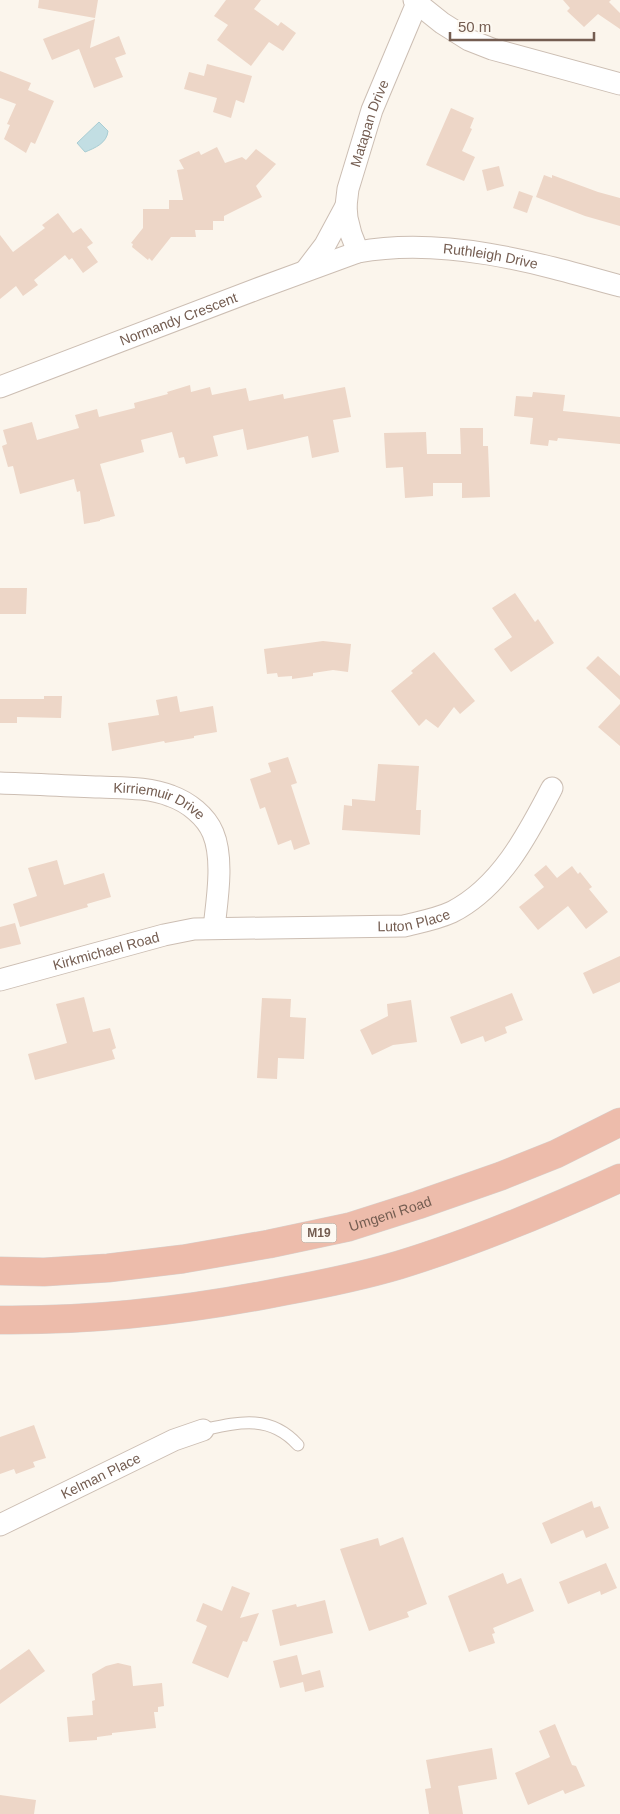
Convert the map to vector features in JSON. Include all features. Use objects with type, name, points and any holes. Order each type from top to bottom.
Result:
[{"type":"highway","name":"Umgeni Road","points":[[0,1271],[44,1272],[108,1268],[183,1259],[269,1244],[349,1227],[500,1176],[556,1154],[620,1122]]},
{"type":"highway","points":[[0,1320],[102,1317],[190,1308],[327,1283],[398,1265],[482,1237],[564,1204],[620,1178]]},
{"type":"street","points":[[416,1],[442,24],[469,40],[492,49],[620,84]]},
{"type":"street","name":"Matapan Drive","points":[[358,252],[351,234],[346,206],[348,189],[372,110],[416,1]]},
{"type":"street","points":[[306,270],[325,245],[346,206]]},
{"type":"street","name":"Ruthleigh Drive","points":[[358,252],[381,248],[464,250],[520,261],[620,286]]},
{"type":"street","name":"Normandy Crescent","points":[[0,387],[306,270],[358,252]]},
{"type":"street","name":"Kirriemuir Drive","points":[[0,783],[140,788],[171,795],[184,802],[207,822],[214,834],[218,854],[218,882],[214,928]]},
{"type":"street","name":"Luton Place","points":[[214,928],[404,926],[429,920],[452,911],[473,897],[500,873],[539,815],[552,788]]},
{"type":"street","name":"Kirkmichael Road","points":[[0,980],[164,935],[194,929],[214,928]]},
{"type":"street","name":"Kelman Place","points":[[0,1525],[174,1440],[203,1430]]},
{"type":"lane","points":[[203,1430],[251,1422],[279,1428],[298,1445]]},
{"type":"water","points":[[99,122],[108,131],[107,135],[100,144],[85,152],[77,143]]},
{"type":"building","points":[[39,0],[98,0],[95,18],[38,8]]},
{"type":"building","points":[[226,0],[261,0],[254,9],[278,26],[281,22],[296,33],[283,51],[269,42],[251,66],[217,40],[228,25],[214,16]]},
{"type":"building","points":[[563,0],[611,0],[609,2],[620,13],[620,29],[598,14],[584,27],[567,11],[570,8]]},
{"type":"building","points":[[95,19],[90,48],[119,36],[126,54],[115,58],[123,77],[94,88],[79,49],[52,60],[43,39]]},
{"type":"building","points":[[207,64],[252,76],[244,103],[236,100],[231,118],[213,112],[217,98],[184,89],[189,72],[204,76]]},
{"type":"building","points":[[0,71],[31,83],[28,90],[54,101],[35,144],[31,142],[26,153],[4,139],[10,125],[7,124],[16,104],[0,98]]},
{"type":"building","points":[[451,108],[474,118],[470,128],[472,129],[462,151],[475,157],[464,181],[426,165]]},
{"type":"building","points":[[217,147],[225,163],[242,157],[246,160],[256,149],[276,164],[256,186],[262,197],[224,216],[224,221],[213,221],[213,230],[195,230],[196,237],[171,237],[152,261],[149,258],[148,260],[132,247],[133,244],[131,243],[143,228],[143,209],[169,209],[169,200],[183,200],[177,170],[184,169],[179,160],[199,151],[201,155]]},
{"type":"building","points":[[499,166],[504,186],[487,191],[482,170]]},
{"type":"building","points":[[544,175],[552,178],[552,175],[620,198],[620,226],[585,216],[536,197]]},
{"type":"building","points":[[519,191],[533,196],[527,213],[513,208]]},
{"type":"building","points":[[58,213],[73,233],[81,228],[93,243],[87,247],[98,262],[83,273],[72,258],[69,260],[65,255],[34,280],[38,285],[23,296],[16,286],[0,299],[0,235],[13,252],[45,228],[42,225]]},
{"type":"building","points":[[190,385],[191,392],[210,387],[212,395],[246,388],[249,401],[283,394],[284,399],[345,387],[351,417],[333,420],[339,452],[312,458],[308,436],[247,450],[243,429],[213,436],[218,456],[186,464],[184,457],[179,458],[172,432],[141,440],[144,452],[100,464],[115,516],[100,521],[84,524],[80,491],[77,492],[74,479],[20,494],[13,466],[8,467],[2,446],[7,444],[3,430],[32,422],[37,440],[79,428],[75,415],[97,409],[99,417],[135,408],[134,403],[168,394],[167,392]]},
{"type":"building","points":[[533,392],[565,395],[563,411],[620,417],[620,444],[558,438],[557,441],[549,440],[548,446],[530,444],[533,418],[514,416],[516,396],[532,397]]},
{"type":"building","points":[[460,428],[483,428],[483,446],[488,446],[490,497],[462,498],[462,483],[433,483],[433,496],[405,498],[403,467],[386,468],[384,433],[426,432],[427,454],[461,454]]},
{"type":"building","points":[[0,588],[27,588],[26,614],[0,614]]},
{"type":"building","points":[[515,593],[535,622],[538,619],[554,643],[511,672],[494,649],[512,637],[492,608]]},
{"type":"building","points":[[323,641],[351,644],[348,672],[333,670],[313,673],[313,676],[292,679],[292,676],[278,677],[277,673],[267,674],[264,649]]},
{"type":"building","points":[[434,652],[475,701],[460,714],[454,707],[438,728],[426,719],[419,726],[391,691]]},
{"type":"building","points":[[598,656],[620,676],[620,700],[586,668]]},
{"type":"building","points":[[44,696],[62,696],[61,718],[17,717],[17,723],[0,723],[0,699],[44,699]]},
{"type":"building","points":[[177,696],[180,712],[213,706],[217,732],[194,736],[194,738],[165,743],[164,741],[112,751],[108,723],[159,715],[156,700]]},
{"type":"building","points":[[620,704],[620,746],[598,727]]},
{"type":"building","points":[[288,757],[297,783],[291,785],[310,844],[294,850],[291,840],[278,845],[265,807],[260,809],[250,779],[271,772],[268,763]]},
{"type":"building","points":[[378,764],[419,766],[416,810],[421,810],[420,835],[342,830],[344,805],[352,806],[352,799],[375,801]]},
{"type":"building","points":[[57,860],[64,885],[104,873],[111,897],[87,904],[88,907],[20,927],[13,904],[37,896],[28,868]]},
{"type":"building","points":[[546,865],[557,878],[572,866],[578,874],[580,872],[592,887],[589,889],[608,912],[586,929],[568,906],[538,930],[519,907],[544,887],[534,875]]},
{"type":"building","points":[[15,923],[21,944],[0,949],[0,927]]},
{"type":"building","points":[[620,956],[620,982],[593,994],[583,973]]},
{"type":"building","points":[[512,993],[523,1020],[505,1027],[507,1033],[485,1042],[483,1036],[461,1044],[450,1017]]},
{"type":"building","points":[[84,997],[93,1032],[110,1028],[116,1048],[112,1050],[115,1059],[35,1080],[28,1054],[67,1043],[56,1004]]},
{"type":"building","points":[[262,998],[291,999],[290,1017],[306,1018],[304,1059],[278,1058],[277,1079],[257,1078]]},
{"type":"building","points":[[411,1000],[417,1042],[393,1045],[372,1055],[360,1030],[388,1016],[387,1004]]},
{"type":"building","points":[[34,1425],[46,1458],[33,1462],[35,1467],[16,1474],[14,1469],[0,1474],[0,1437]]},
{"type":"building","points":[[592,1501],[594,1508],[600,1506],[609,1528],[586,1538],[583,1530],[551,1544],[542,1523]]},
{"type":"building","points":[[403,1537],[427,1604],[407,1612],[409,1617],[369,1631],[340,1549],[378,1538],[380,1546]]},
{"type":"building","points":[[606,1563],[617,1588],[601,1595],[600,1591],[568,1604],[559,1582]]},
{"type":"building","points":[[503,1573],[507,1584],[521,1578],[534,1611],[493,1628],[495,1633],[492,1634],[495,1643],[469,1652],[448,1596]]},
{"type":"building","points":[[232,1586],[250,1593],[240,1618],[259,1613],[247,1642],[243,1641],[228,1678],[192,1663],[207,1626],[196,1621],[203,1603],[222,1611]]},
{"type":"building","points":[[325,1600],[333,1633],[280,1646],[272,1610],[296,1604],[297,1607]]},
{"type":"building","points":[[29,1649],[45,1671],[0,1704],[0,1670]]},
{"type":"building","points":[[297,1655],[302,1675],[320,1670],[324,1687],[305,1692],[303,1682],[280,1688],[273,1661]]},
{"type":"building","points":[[118,1663],[131,1666],[133,1686],[162,1683],[164,1706],[158,1707],[158,1712],[154,1712],[156,1728],[112,1733],[112,1735],[97,1737],[97,1740],[69,1742],[67,1717],[93,1715],[92,1701],[95,1700],[92,1674],[106,1666]]},
{"type":"building","points":[[555,1724],[572,1765],[576,1766],[585,1786],[565,1794],[563,1790],[528,1805],[515,1773],[550,1757],[539,1731]]},
{"type":"building","points":[[492,1748],[497,1779],[458,1786],[463,1814],[429,1814],[425,1789],[431,1788],[426,1760]]},
{"type":"building","points":[[0,1795],[36,1800],[34,1814],[0,1814]]}]
